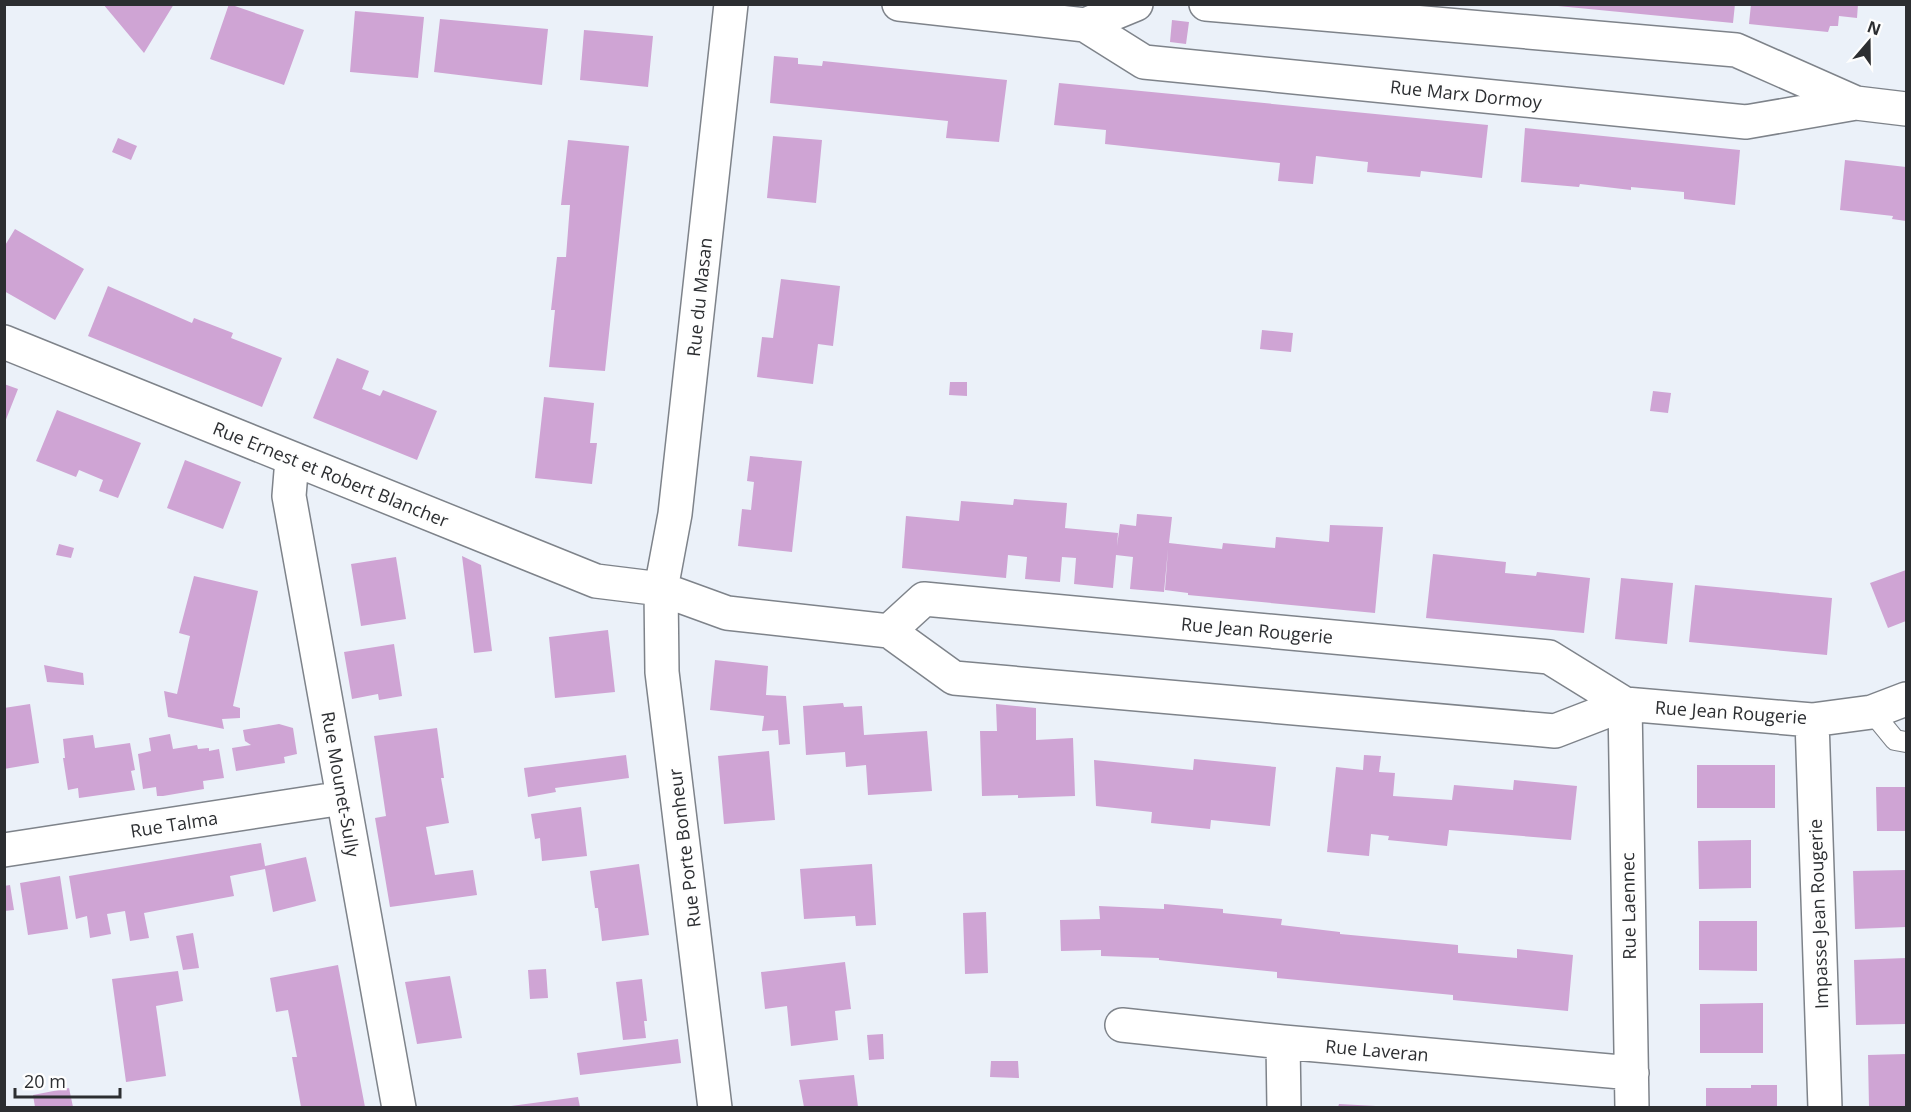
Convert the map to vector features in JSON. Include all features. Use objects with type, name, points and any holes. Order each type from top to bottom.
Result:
[{"type":"street","name":"Rue du Masan","points":[[661,589],[675,514],[731,4]]},
{"type":"street","name":"Rue Marx Dormoy","points":[[899,4],[1085,25],[1144,62],[1746,122],[1856,103],[1906,108]]},
{"type":"street","name":"Rue Marx Dormoy","points":[[1085,25],[1136,4]]},
{"type":"street","name":"Rue Marx Dormoy","points":[[1206,4],[1736,50],[1856,103]]},
{"type":"street","name":"Rue Ernest et Robert Blancher","points":[[4,342],[596,581],[661,589]]},
{"type":"street","name":"Rue Mounet-Sully","points":[[292,459],[289,496],[399,1107]]},
{"type":"street","name":"Rue Jean Rougerie","points":[[661,589],[727,613],[889,631],[954,678],[1555,731],[1624,704],[1812,720],[1872,712],[1906,699]]},
{"type":"street","name":"Rue Porte Bonheur","points":[[661,589],[662,672],[716,1107]]},
{"type":"street","name":"Rue Jean Rougerie","points":[[889,631],[924,599],[1549,657],[1624,704]]},
{"type":"street","name":"Rue Laennec","points":[[1624,704],[1632,1107]]},
{"type":"street","name":"Impasse Jean Rougerie","points":[[1812,720],[1825,1107]]},
{"type":"street","name":"Rue Talma","points":[[4,850],[343,798]]},
{"type":"street","name":"Rue Laveran","points":[[1122,1025],[1283,1042],[1632,1073]]},
{"type":"street","points":[[1283,1042],[1284,1107]]},
{"type":"lane","points":[[1872,712],[1895,740],[1906,742]]},
{"type":"building","points":[[103,4],[174,4],[144,53]]},
{"type":"building","points":[[229,4],[304,30],[284,85],[210,59]]},
{"type":"building","points":[[1558,4],[1735,4],[1733,23],[1558,6]]},
{"type":"building","points":[[1751,4],[1858,4],[1857,18],[1839,16],[1838,26],[1830,26],[1828,32],[1749,24]]},
{"type":"building","points":[[355,11],[424,17],[418,78],[350,72]]},
{"type":"building","points":[[440,19],[548,29],[542,85],[434,72]]},
{"type":"building","points":[[1172,20],[1189,22],[1186,44],[1170,42]]},
{"type":"building","points":[[584,30],[653,36],[648,87],[580,80]]},
{"type":"building","points":[[774,56],[798,58],[798,64],[822,66],[823,61],[1007,80],[999,142],[946,138],[948,121],[770,103]]},
{"type":"building","points":[[1059,83],[1488,125],[1482,178],[1421,171],[1420,177],[1367,172],[1368,162],[1316,156],[1313,184],[1278,181],[1280,163],[1105,144],[1106,130],[1054,125]]},
{"type":"building","points":[[1525,128],[1740,150],[1735,205],[1684,199],[1684,192],[1521,182]]},
{"type":"building","points":[[773,136],[822,140],[816,203],[767,198]]},
{"type":"building","points":[[118,138],[137,146],[131,160],[112,152]]},
{"type":"building","points":[[568,140],[629,146],[605,371],[549,367],[555,310],[551,310],[557,257],[566,257],[570,205],[561,205]]},
{"type":"building","points":[[1845,160],[1906,167],[1906,221],[1892,219],[1893,216],[1840,210]]},
{"type":"building","points":[[15,229],[84,269],[55,320],[4,291],[4,247]]},
{"type":"building","points":[[781,279],[840,286],[833,346],[818,344],[813,384],[757,377],[762,337],[773,338]]},
{"type":"building","points":[[108,286],[192,323],[194,318],[233,333],[231,338],[282,358],[262,407],[88,336]]},
{"type":"building","points":[[1262,330],[1293,333],[1291,352],[1260,349]]},
{"type":"building","points":[[337,358],[369,371],[362,389],[380,396],[383,390],[437,411],[417,460],[313,418]]},
{"type":"building","points":[[950,382],[967,382],[967,396],[949,395]]},
{"type":"building","points":[[4,384],[18,389],[5,422],[4,422]]},
{"type":"building","points":[[1653,391],[1671,393],[1668,413],[1650,411]]},
{"type":"building","points":[[544,397],[594,403],[590,443],[597,443],[592,484],[535,478]]},
{"type":"building","points":[[57,410],[141,443],[118,498],[99,491],[103,480],[79,470],[76,477],[36,461]]},
{"type":"building","points":[[750,456],[802,461],[792,552],[738,546],[742,509],[751,510],[754,482],[747,481]]},
{"type":"building","points":[[185,460],[241,482],[223,529],[167,508]]},
{"type":"building","points":[[1014,499],[1067,503],[1065,528],[1118,533],[1117,546],[1120,524],[1136,526],[1137,514],[1172,517],[1169,543],[1222,549],[1223,543],[1275,548],[1276,537],[1329,542],[1330,525],[1383,527],[1375,613],[1188,595],[1188,593],[1165,590],[1168,549],[1164,592],[1130,589],[1133,557],[1116,555],[1113,588],[1074,584],[1076,558],[1062,557],[1060,582],[1025,579],[1027,557],[1008,555],[1006,578],[902,568],[906,516],[959,521],[961,501],[1013,505]]},
{"type":"building","points":[[59,544],[74,548],[71,558],[56,555]]},
{"type":"building","points":[[1433,554],[1506,562],[1505,573],[1536,576],[1537,572],[1590,578],[1584,633],[1426,618]]},
{"type":"building","points":[[462,556],[481,565],[492,651],[474,653]]},
{"type":"building","points":[[396,557],[406,619],[361,626],[351,564]]},
{"type":"building","points":[[1906,570],[1906,621],[1888,628],[1870,583]]},
{"type":"building","points":[[194,576],[258,591],[233,706],[240,708],[240,718],[222,719],[224,729],[168,717],[164,691],[177,694],[190,636],[179,633]]},
{"type":"building","points":[[1621,578],[1673,583],[1667,644],[1615,639]]},
{"type":"building","points":[[1695,585],[1832,598],[1827,655],[1689,642]]},
{"type":"building","points":[[608,630],[615,692],[555,698],[549,637]]},
{"type":"building","points":[[394,644],[402,696],[379,700],[378,694],[352,699],[344,652]]},
{"type":"building","points":[[715,660],[768,666],[766,695],[786,696],[790,744],[779,745],[778,730],[762,731],[764,716],[710,710]]},
{"type":"building","points":[[44,665],[83,673],[84,685],[47,682]]},
{"type":"building","points":[[843,703],[844,707],[862,706],[864,735],[927,731],[932,791],[868,795],[866,765],[846,767],[845,752],[806,755],[803,706]]},
{"type":"building","points":[[30,704],[39,763],[4,769],[4,708]]},
{"type":"building","points":[[996,704],[1036,708],[1036,740],[1073,738],[1075,796],[1018,798],[1018,795],[982,796],[980,731],[997,731]]},
{"type":"building","points":[[279,724],[293,728],[297,754],[284,757],[285,763],[236,771],[232,748],[251,745],[245,741],[243,730]]},
{"type":"building","points":[[437,728],[444,778],[441,778],[449,823],[426,827],[435,875],[473,870],[477,895],[390,907],[375,818],[386,816],[374,736]]},
{"type":"building","points":[[170,734],[173,749],[197,745],[198,749],[209,748],[209,751],[219,749],[224,778],[203,781],[204,789],[163,796],[157,796],[156,787],[143,789],[138,754],[151,751],[149,738]]},
{"type":"building","points":[[93,735],[95,748],[130,743],[135,770],[131,771],[135,790],[79,798],[78,788],[68,790],[63,758],[65,758],[63,739]]},
{"type":"building","points":[[769,751],[775,820],[724,824],[718,756]]},
{"type":"building","points":[[626,755],[629,778],[555,788],[556,792],[528,797],[524,768]]},
{"type":"building","points":[[1364,755],[1381,756],[1379,772],[1395,773],[1393,796],[1452,800],[1454,785],[1513,790],[1514,780],[1577,786],[1571,840],[1449,830],[1447,846],[1388,840],[1389,836],[1371,834],[1369,856],[1327,852],[1336,767],[1363,770]]},
{"type":"building","points":[[1194,759],[1276,767],[1270,826],[1211,820],[1210,829],[1151,823],[1152,812],[1096,806],[1094,760],[1193,770]]},
{"type":"building","points":[[1697,765],[1775,765],[1775,808],[1697,808]]},
{"type":"building","points":[[1876,787],[1906,787],[1906,831],[1877,831]]},
{"type":"building","points":[[581,807],[587,856],[542,861],[540,838],[535,839],[531,814]]},
{"type":"building","points":[[1751,840],[1751,888],[1699,889],[1698,841]]},
{"type":"building","points":[[261,843],[265,866],[306,857],[316,901],[273,912],[265,869],[230,876],[234,896],[144,913],[149,938],[130,941],[125,911],[107,914],[111,934],[90,938],[87,916],[76,919],[69,876]]},
{"type":"building","points":[[639,864],[649,935],[602,941],[590,871]]},
{"type":"building","points":[[872,864],[876,925],[856,926],[855,916],[804,919],[800,869]]},
{"type":"building","points":[[1906,870],[1906,927],[1855,929],[1853,871]]},
{"type":"building","points":[[60,876],[68,929],[28,935],[20,883]]},
{"type":"building","points":[[10,885],[14,910],[4,911],[4,886]]},
{"type":"building","points":[[1164,904],[1223,909],[1223,913],[1282,919],[1281,925],[1340,932],[1340,934],[1458,945],[1458,953],[1517,958],[1517,949],[1573,955],[1568,1011],[1453,1000],[1453,995],[1277,978],[1277,972],[1159,960],[1159,958],[1101,956],[1101,950],[1061,951],[1060,920],[1100,919],[1099,906],[1164,909]]},
{"type":"building","points":[[986,912],[988,973],[965,974],[963,913]]},
{"type":"building","points":[[1699,921],[1757,921],[1757,971],[1699,970]]},
{"type":"building","points":[[193,933],[199,968],[183,970],[176,936]]},
{"type":"building","points":[[1906,958],[1906,1024],[1856,1025],[1854,960]]},
{"type":"building","points":[[845,962],[851,1009],[835,1011],[838,1040],[791,1046],[787,1006],[765,1009],[761,972]]},
{"type":"building","points":[[338,965],[365,1107],[301,1107],[292,1057],[297,1057],[288,1010],[276,1012],[270,978]]},
{"type":"building","points":[[546,969],[548,998],[530,999],[528,970]]},
{"type":"building","points":[[178,971],[183,1001],[156,1006],[166,1076],[126,1082],[112,979]]},
{"type":"building","points":[[450,976],[462,1038],[417,1044],[405,982]]},
{"type":"building","points":[[642,979],[647,1021],[644,1021],[646,1038],[623,1040],[616,982]]},
{"type":"building","points":[[1763,1003],[1763,1053],[1700,1053],[1700,1004]]},
{"type":"building","points":[[883,1034],[884,1059],[869,1060],[867,1035]]},
{"type":"building","points":[[678,1039],[681,1063],[580,1075],[577,1053]]},
{"type":"building","points":[[1906,1054],[1906,1107],[1869,1107],[1868,1055]]},
{"type":"building","points":[[991,1061],[1018,1061],[1019,1078],[990,1077]]},
{"type":"building","points":[[854,1075],[858,1107],[804,1107],[799,1080]]},
{"type":"building","points":[[1751,1085],[1777,1085],[1777,1107],[1706,1107],[1706,1088],[1751,1088]]},
{"type":"building","points":[[69,1088],[73,1107],[35,1107],[33,1095]]},
{"type":"building","points":[[578,1097],[580,1107],[511,1107],[511,1106]]},
{"type":"building","points":[[1339,1104],[1376,1106],[1376,1107],[1338,1107]]}]
